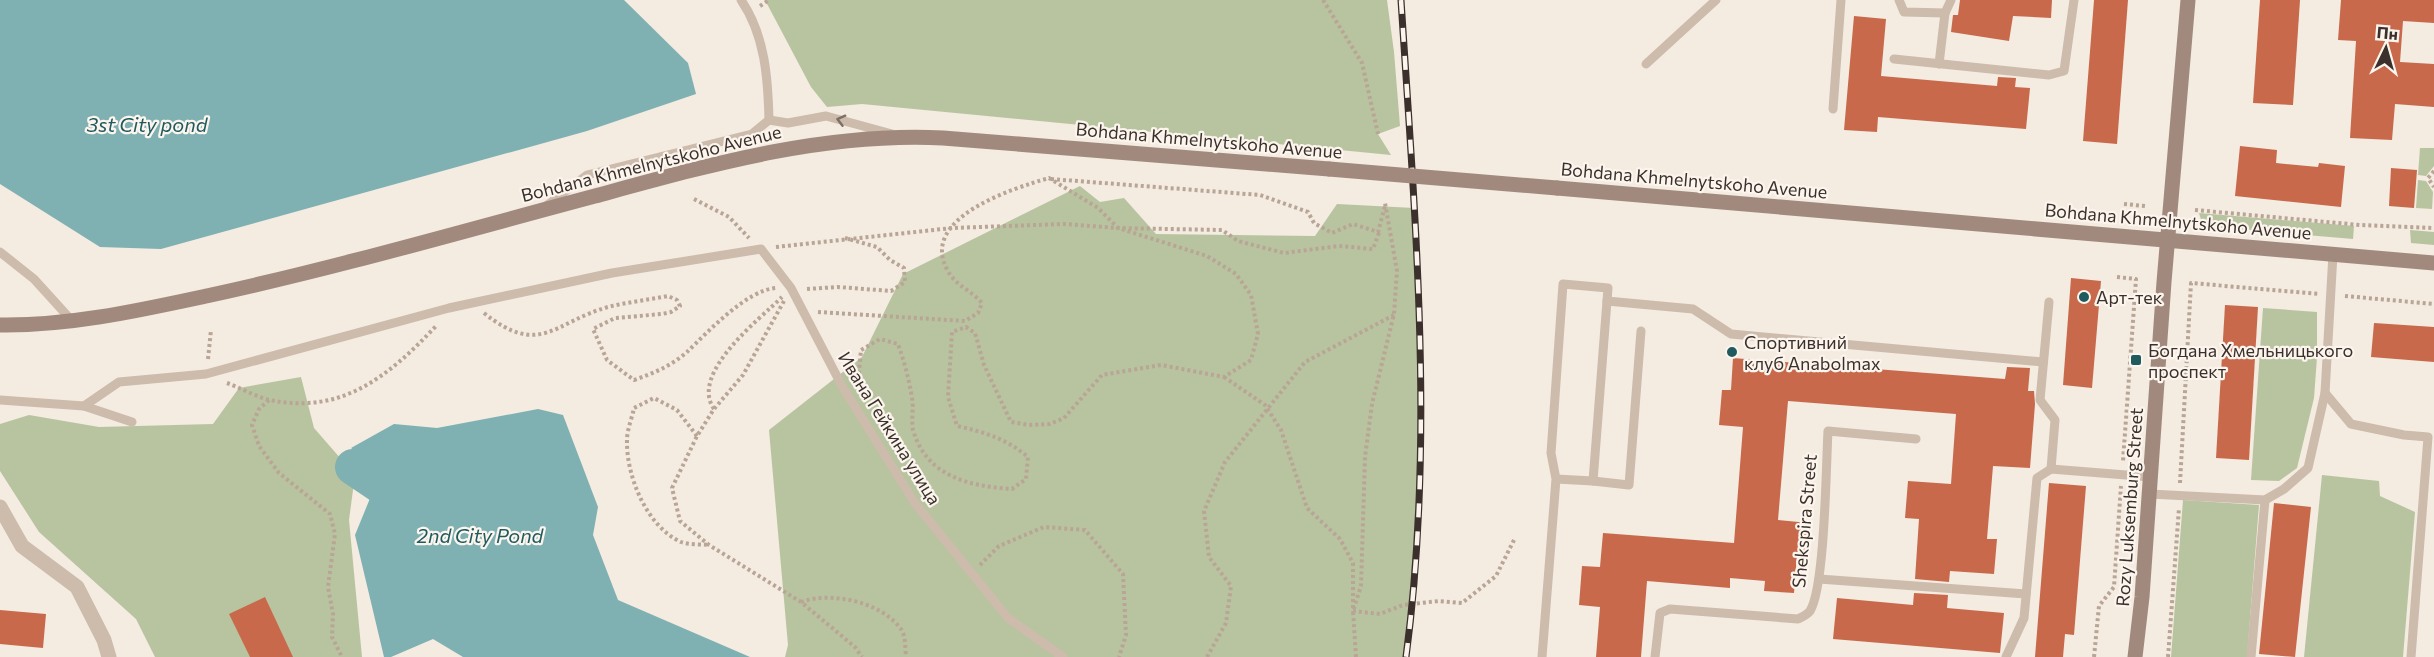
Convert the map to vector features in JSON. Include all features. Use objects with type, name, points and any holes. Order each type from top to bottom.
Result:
[{"type":"main road","name":"Rozy Luksemburg Street","points":[[2135,657],[2150,494],[2188,0]]},
{"type":"main road","name":"Bohdana Khmelnytskoho Avenue","points":[[0,325],[73,322],[291,278],[770,152],[897,136],[1329,169],[2434,263]]},
{"type":"street","points":[[0,507],[22,546],[77,587],[104,640],[109,657]]},
{"type":"lane","points":[[741,0],[750,13],[761,43],[768,82],[769,120]]},
{"type":"lane","points":[[1646,64],[1716,0]]},
{"type":"lane","points":[[1833,109],[1841,0]]},
{"type":"lane","points":[[1899,0],[1904,12],[1945,13]]},
{"type":"lane","points":[[1939,64],[1945,13],[1951,0]]},
{"type":"lane","points":[[1894,59],[2049,75],[2064,71],[2074,0]]},
{"type":"lane","points":[[539,211],[586,175],[752,134],[769,120],[788,123],[826,116],[897,136]]},
{"type":"lane","points":[[84,406],[119,381],[206,374],[449,308],[612,273],[761,249]]},
{"type":"lane","name":"Ивана Гейкина улица","points":[[761,249],[791,288],[856,410],[914,502],[1008,618],[1063,657]]},
{"type":"lane","points":[[0,252],[34,279],[73,322]]},
{"type":"lane","points":[[2150,494],[2265,500],[2284,489],[2308,468],[2325,393],[2333,254]]},
{"type":"lane","points":[[1542,657],[1556,479],[1551,453],[1563,284],[1608,288],[1593,481]]},
{"type":"lane","points":[[1607,301],[1693,309],[1731,334],[2043,362]]},
{"type":"lane","points":[[2049,302],[2040,400],[2055,420],[2051,469]]},
{"type":"lane","points":[[1556,479],[1629,484],[1641,331]]},
{"type":"lane","points":[[2325,393],[2351,424],[2403,435],[2428,437],[2411,657]]},
{"type":"lane","points":[[0,400],[84,406],[132,422]]},
{"type":"lane","name":"Shekspira Street","points":[[1655,657],[1660,613],[1670,609],[1798,619],[1810,611],[1819,579],[1828,431],[1916,439]]},
{"type":"lane","points":[[2006,657],[2024,618],[2037,478],[2051,469],[2151,477]]},
{"type":"lane","points":[[2251,657],[2265,500]]},
{"type":"lane","points":[[1819,579],[2026,594]]},
{"type":"path","points":[[1323,0],[1362,63],[1378,134]]},
{"type":"path","points":[[2434,171],[2428,178],[2434,187]]},
{"type":"path","points":[[1049,178],[1098,208],[1118,228],[1207,256],[1236,274],[1251,295],[1258,334],[1251,360],[1224,377]]},
{"type":"path","points":[[815,312],[965,321],[978,313],[982,303],[948,271],[942,251],[945,239],[958,218],[1002,192],[1049,178],[1260,195],[1308,212],[1314,223],[1332,233],[1353,224],[1380,231]]},
{"type":"path","points":[[694,199],[729,217],[761,249],[952,228],[1064,224],[1118,228],[1222,230],[1238,241],[1284,253],[1339,246],[1373,249],[1380,231],[1385,203],[1397,271],[1394,314],[1372,404],[1365,457],[1360,586],[1353,611]]},
{"type":"path","points":[[2124,204],[2145,206]]},
{"type":"path","points":[[2195,210],[2360,225],[2434,228]]},
{"type":"path","points":[[472,303],[510,332],[543,335],[606,308],[668,296],[677,300],[680,306],[671,312],[615,318],[593,329],[607,360],[634,380],[662,370],[686,353],[711,327],[736,308],[770,289],[891,291],[905,282],[904,268],[877,247],[845,238]]},
{"type":"path","points":[[2117,277],[2136,279]]},
{"type":"path","points":[[2168,657],[2180,496],[2190,284],[2434,304]]},
{"type":"path","points":[[791,288],[743,375],[714,409],[698,436],[672,489],[680,521],[709,545],[801,602],[855,647],[862,657]]},
{"type":"path","points":[[714,409],[708,389],[720,362],[746,329],[791,288]]},
{"type":"path","points":[[211,330],[206,374],[268,400],[314,405],[349,396],[392,369],[433,330],[447,315],[449,308]]},
{"type":"path","points":[[1207,657],[1226,623],[1230,586],[1209,557],[1204,511],[1225,462],[1269,411],[1305,362],[1394,314]]},
{"type":"path","points":[[856,410],[861,350],[880,339],[898,344],[913,400],[913,429],[929,461],[947,476],[981,487],[1012,489],[1026,479],[1028,457],[1017,447],[993,435],[957,426],[948,398],[952,332],[966,327],[975,333],[984,365],[1011,422],[1029,425],[1050,424],[1064,418],[1102,375],[1161,365],[1224,377],[1269,411],[1281,429],[1307,508],[1340,539],[1353,563],[1356,657]]},
{"type":"path","points":[[698,436],[678,411],[654,398],[634,408],[627,440],[633,475],[644,508],[666,532],[683,542],[709,545]]},
{"type":"path","points":[[268,400],[259,409],[252,425],[259,446],[279,473],[330,514],[335,534],[328,587],[333,614],[332,637],[342,657]]},
{"type":"path","points":[[973,575],[984,558],[999,546],[1044,527],[1085,530],[1123,574],[1126,635],[1119,657]]},
{"type":"path","points":[[1353,611],[1380,614],[1403,605],[1439,601],[1462,603],[1496,576],[1514,540]]},
{"type":"path","points":[[801,602],[817,597],[851,602],[882,611],[903,631],[906,657]]},
{"type":"green space","points":[[765,0],[1387,0],[1400,126],[1378,134],[1391,155],[862,104],[827,107],[811,87]]},
{"type":"green space","points":[[2420,148],[2434,148],[2434,166],[2426,176],[2418,175]]},
{"type":"green space","points":[[2418,180],[2426,181],[2433,192],[2432,209],[2416,208]]},
{"type":"green space","points":[[1080,186],[1100,202],[1124,198],[1156,234],[1315,236],[1337,204],[1414,208],[1419,391],[1415,583],[1404,657],[785,657],[788,645],[769,430],[862,357],[903,274]]},
{"type":"green space","points":[[2199,213],[2354,226],[2353,239],[2203,226]]},
{"type":"green space","points":[[2410,230],[2434,232],[2434,245],[2411,243]]},
{"type":"green space","points":[[2263,308],[2317,312],[2314,398],[2297,468],[2279,481],[2251,480]]},
{"type":"green space","points":[[301,377],[314,428],[355,475],[349,520],[362,657],[155,657],[136,619],[39,532],[0,471],[0,424],[29,415],[99,427],[213,424],[239,388]]},
{"type":"green space","points":[[2322,475],[2379,481],[2380,496],[2415,512],[2403,657],[2304,657]]},
{"type":"green space","points":[[2183,500],[2259,505],[2247,657],[2171,657]]},
{"type":"water","name":"3st City pond","points":[[0,0],[624,0],[688,63],[696,94],[587,131],[161,249],[100,247],[0,184]]},
{"type":"water","name":"2nd City Pond","points":[[538,409],[563,415],[598,507],[593,535],[618,600],[750,657],[463,657],[433,639],[391,657],[384,657],[355,535],[380,474],[351,448],[394,424],[437,428]]},
{"type":"building","points":[[1960,0],[2052,0],[2051,18],[2013,16],[2009,41],[1951,32],[1953,15],[1958,15]]},
{"type":"building","points":[[2094,0],[2128,0],[2117,144],[2083,141]]},
{"type":"building","points":[[2260,0],[2300,0],[2293,105],[2253,103]]},
{"type":"building","points":[[2341,0],[2434,0],[2434,23],[2403,21],[2400,62],[2434,64],[2434,107],[2395,104],[2392,140],[2350,138],[2356,41],[2338,40]]},
{"type":"building","points":[[1854,16],[1886,19],[1881,76],[1997,86],[1998,77],[2016,78],[2015,87],[2030,88],[2026,129],[1878,117],[1877,132],[1844,130]]},
{"type":"building","points":[[2240,146],[2277,150],[2276,163],[2318,167],[2319,163],[2345,166],[2341,207],[2235,196]]},
{"type":"building","points":[[2391,168],[2417,170],[2414,208],[2389,206]]},
{"type":"building","points":[[2071,278],[2101,281],[2092,388],[2063,385]]},
{"type":"building","points":[[2225,305],[2258,307],[2249,460],[2216,458]]},
{"type":"building","points":[[2374,323],[2434,327],[2434,362],[2371,357]]},
{"type":"building","points":[[1733,358],[2005,379],[2007,367],[2030,368],[2028,391],[2034,391],[2035,404],[2030,468],[1993,466],[1987,539],[1997,539],[1994,574],[1950,571],[1949,582],[1915,579],[1919,519],[1905,518],[1908,481],[1951,484],[1956,414],[1788,401],[1778,520],[1809,523],[1806,554],[1797,554],[1794,593],[1764,591],[1765,581],[1730,578],[1730,588],[1647,581],[1641,657],[1596,657],[1600,607],[1579,605],[1582,566],[1600,567],[1603,533],[1734,543],[1743,427],[1719,425],[1722,390],[1731,390]]},
{"type":"building","points":[[2049,483],[2086,486],[2074,635],[2065,634],[2063,657],[2035,657]]},
{"type":"building","points":[[2274,503],[2311,507],[2295,657],[2259,654]]},
{"type":"building","points":[[1914,593],[1948,595],[1947,608],[2004,613],[2000,653],[1833,639],[1837,598],[1913,605]]},
{"type":"building","points":[[265,597],[293,657],[250,657],[229,614]]},
{"type":"building","points":[[0,610],[46,614],[43,648],[0,644]]},
{"type":"waterway","points":[[353,467],[417,510]]},
{"type":"railway","points":[[1401,0],[1412,164],[1420,329],[1421,411],[1415,575],[1406,657]]},
{"type":"place","name":"Арт-тек","points":[[2084,297]]},
{"type":"place","name":"Спортивний клуб Anabolmax","points":[[1732,352]]},
{"type":"place","name":"Богдана Хмельницького проспект","points":[[2136,360]]}]
